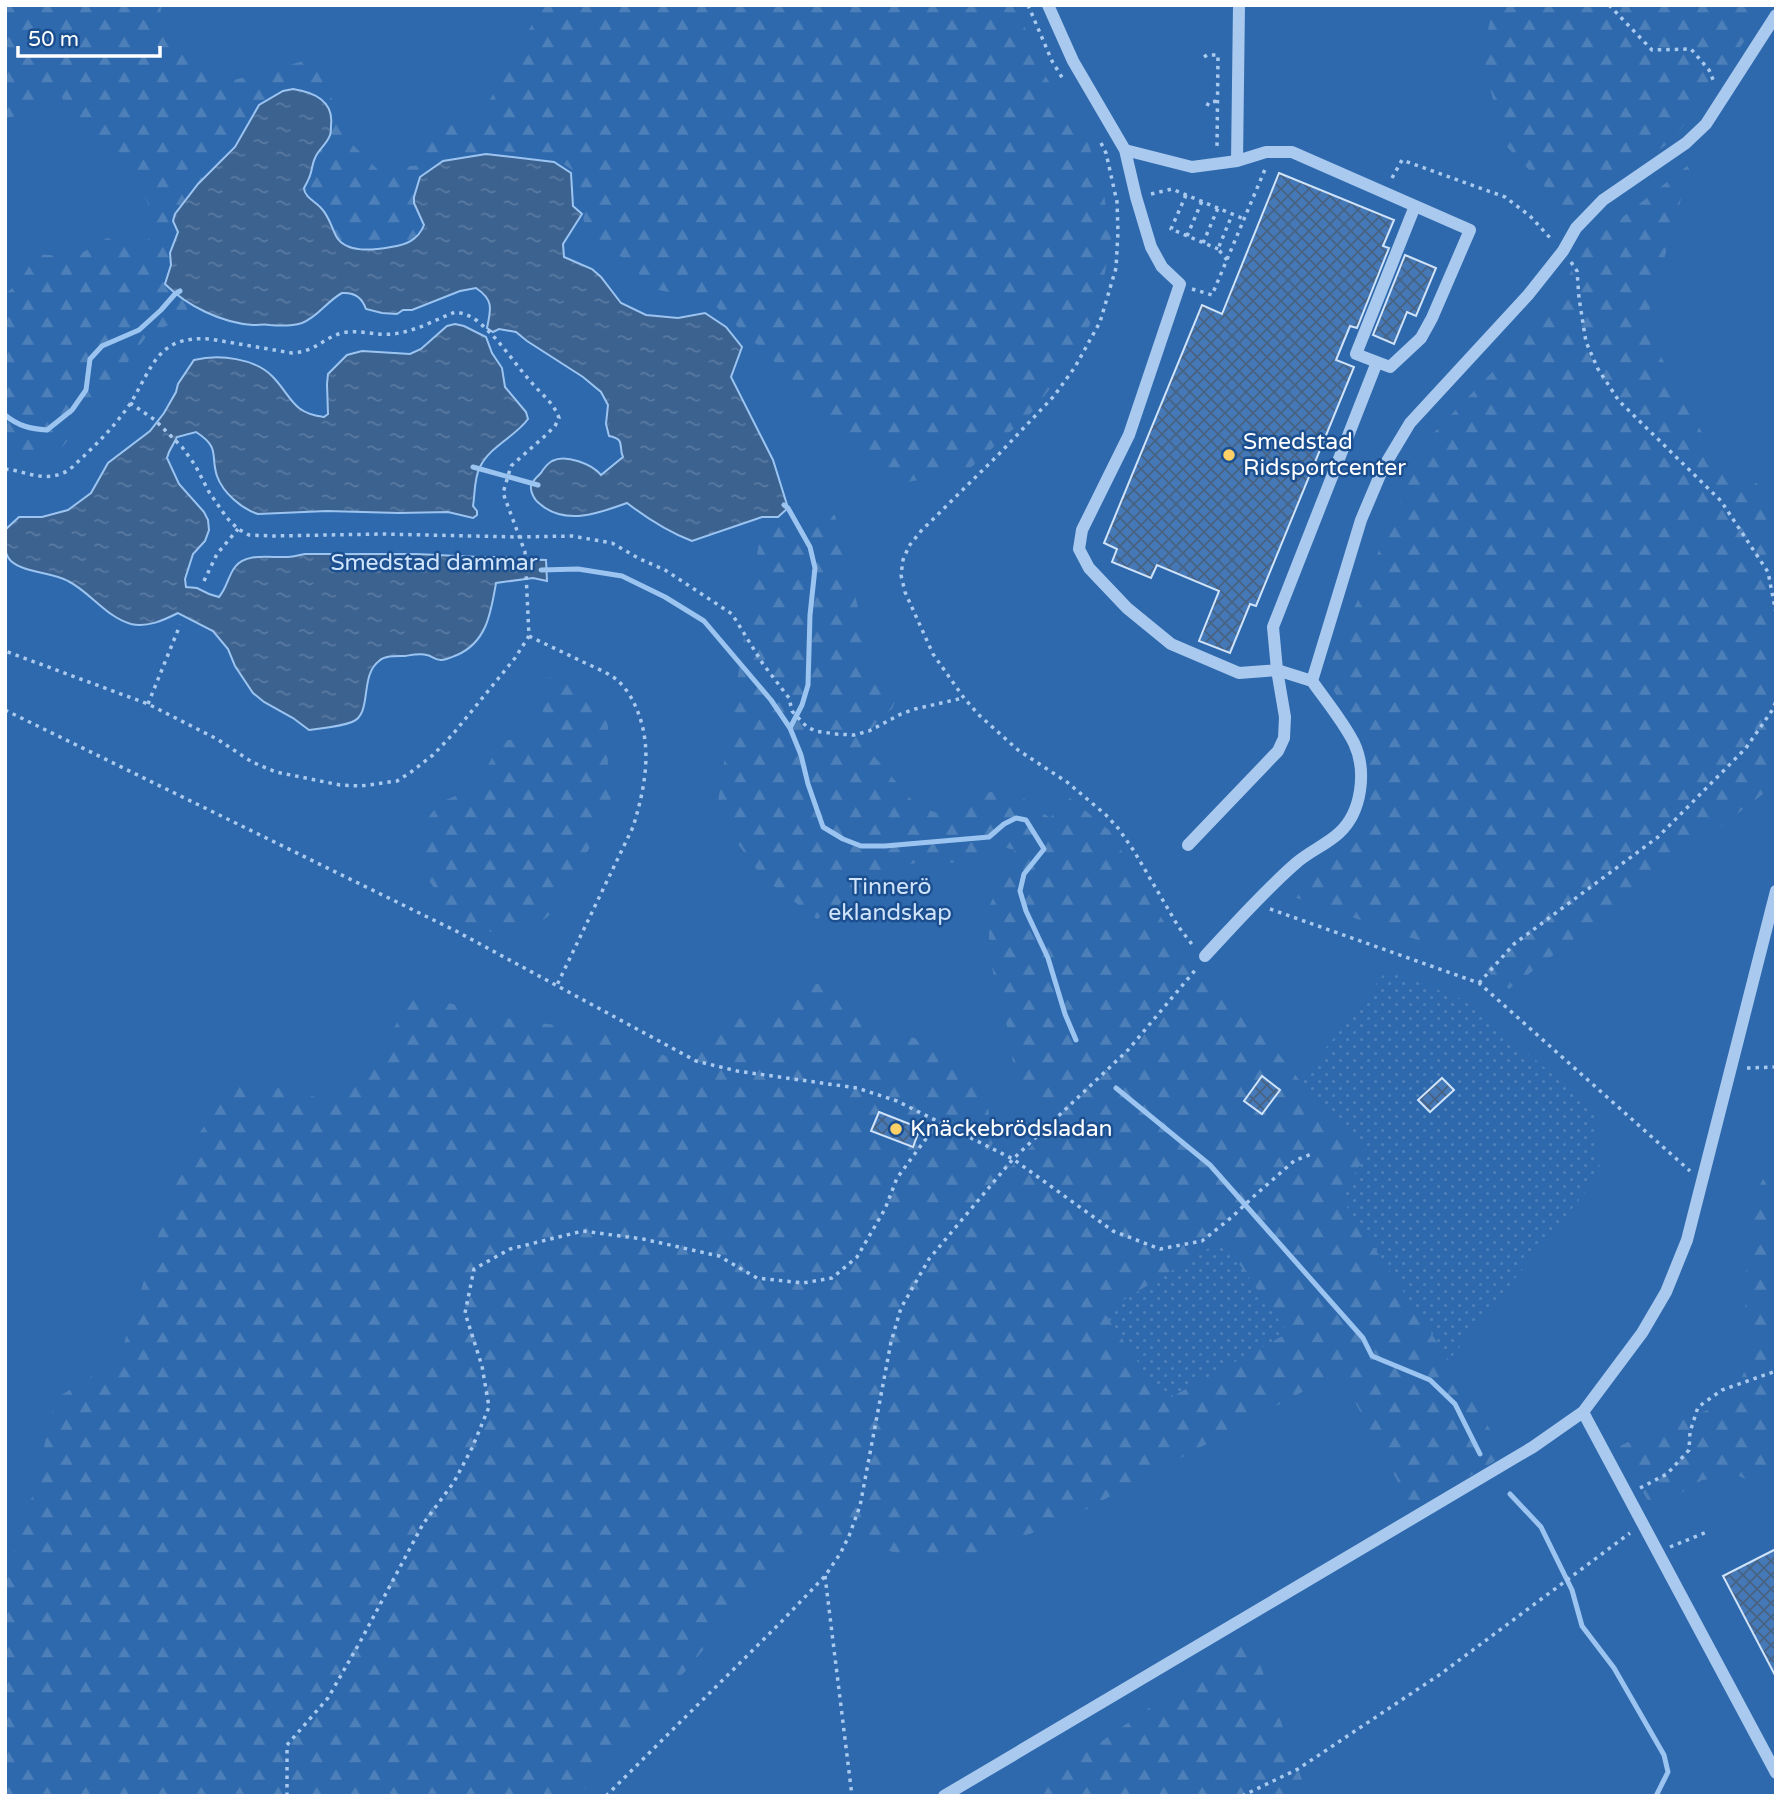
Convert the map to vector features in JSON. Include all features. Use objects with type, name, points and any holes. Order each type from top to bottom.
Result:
[{"type":"street","points":[[1048,5],[1073,61],[1125,150],[1151,247],[1162,267],[1180,284],[1129,435],[1082,530],[1079,549],[1089,568],[1127,608],[1171,644],[1239,673],[1277,670],[1312,681],[1355,744],[1361,770],[1360,796],[1352,817],[1339,833],[1276,880],[1205,956]]},
{"type":"street","points":[[1237,160],[1239,5]]},
{"type":"street","points":[[1312,681],[1361,520],[1383,468],[1410,423],[1528,295],[1563,251],[1576,228],[1603,200],[1686,143],[1706,124],[1776,15]]},
{"type":"street","points":[[1125,150],[1192,167],[1266,152],[1292,152],[1470,230],[1433,318],[1421,338],[1390,367],[1356,354],[1415,206]]},
{"type":"street","points":[[1188,845],[1278,751],[1284,738],[1285,717],[1273,627],[1377,362]]},
{"type":"street","points":[[944,1796],[1533,1447],[1583,1412],[1642,1333],[1666,1293],[1687,1240],[1776,891]]},
{"type":"street","points":[[1583,1412],[1776,1773]]},
{"type":"path","points":[[1028,5],[1052,61],[1065,82]]},
{"type":"path","points":[[1609,5],[1652,50],[1691,49],[1709,70],[1721,101]]},
{"type":"path","points":[[1204,57],[1218,55],[1217,164]]},
{"type":"path","points":[[1207,106],[1209,102],[1217,101]]},
{"type":"path","points":[[606,1796],[825,1576],[840,1555],[860,1506],[891,1342],[901,1308],[929,1259],[1013,1159],[1128,1050],[1205,956],[1178,926],[1134,850],[1118,828],[1067,782],[1018,750],[964,698],[933,654],[905,592],[901,575],[909,546],[1045,405],[1075,367],[1100,322],[1116,268],[1118,232],[1117,202],[1106,153],[1096,134]]},
{"type":"path","points":[[1180,284],[1212,295],[1272,152]]},
{"type":"path","points":[[1384,192],[1402,160],[1505,197],[1530,216],[1563,251],[1577,271],[1586,342],[1598,369],[1619,401],[1721,501],[1768,572],[1776,613]]},
{"type":"path","points":[[1117,202],[1172,189],[1244,219]]},
{"type":"path","points":[[1185,195],[1171,229],[1218,249],[1227,260]]},
{"type":"path","points":[[1187,236],[1202,201]]},
{"type":"path","points":[[1203,243],[1218,208]]},
{"type":"path","points":[[1218,249],[1232,214]]},
{"type":"path","points":[[5,468],[39,477],[64,473],[98,443],[130,402],[145,374],[162,352],[179,341],[210,339],[304,353],[339,334],[362,332],[389,335],[455,312],[473,318],[492,335],[556,410],[559,418],[555,426],[511,466],[503,493],[525,552],[529,636],[515,658],[453,734],[433,755],[397,781],[361,786],[340,785],[276,772],[251,762],[216,739],[148,704],[5,651]]},
{"type":"path","points":[[130,402],[155,420],[182,447],[227,518],[238,529],[249,534],[572,536],[601,540],[665,570],[732,614],[763,664],[789,698],[792,711],[806,726],[815,730],[854,735],[869,731],[901,713],[964,698]]},
{"type":"path","points":[[204,582],[217,554],[238,529]]},
{"type":"path","points":[[148,704],[180,625]]},
{"type":"path","points":[[529,636],[618,680],[629,693],[636,708],[644,729],[647,752],[645,777],[633,827],[557,985]]},
{"type":"path","points":[[1479,983],[1514,944],[1658,837],[1746,748],[1776,701]]},
{"type":"path","points":[[5,710],[456,931],[696,1061],[737,1071],[857,1088],[897,1101],[1013,1159],[1113,1231],[1160,1249],[1202,1241],[1294,1161],[1314,1153]]},
{"type":"path","points":[[1254,904],[1479,983],[1702,1181]]},
{"type":"path","points":[[1731,1068],[1776,1067]]},
{"type":"path","points":[[286,1796],[287,1745],[328,1698],[423,1524],[454,1482],[489,1407],[482,1366],[465,1313],[474,1269],[510,1249],[583,1231],[643,1239],[719,1256],[757,1278],[803,1283],[832,1278],[857,1257],[885,1209],[897,1178],[939,1121]]},
{"type":"path","points":[[1628,1495],[1667,1474],[1689,1450],[1690,1432],[1698,1407],[1722,1390],[1776,1371]]},
{"type":"path","points":[[1242,1796],[1298,1769],[1421,1688],[1643,1525]]},
{"type":"path","points":[[1658,1552],[1707,1532]]},
{"type":"path","points":[[825,1576],[852,1796]]},
{"type":"green space","points":[[8,5],[162,5],[158,23],[223,83],[315,58],[350,142],[378,170],[420,165],[404,152],[431,130],[479,119],[535,19],[546,5],[1016,5],[1042,71],[1087,139],[1103,188],[1111,238],[1099,306],[1074,357],[1033,411],[967,471],[897,484],[710,301],[654,289],[623,258],[585,236],[583,211],[574,171],[550,155],[488,150],[443,161],[421,177],[414,203],[424,225],[415,238],[396,246],[369,250],[354,248],[336,237],[324,211],[304,189],[316,156],[332,126],[328,105],[271,99],[259,105],[235,147],[198,184],[175,214],[179,232],[170,253],[171,265],[165,284],[185,301],[189,317],[149,333],[60,450],[36,457],[12,456],[5,452],[5,291],[18,284],[37,254],[75,257],[107,238],[125,243],[146,242],[158,227],[132,166],[112,162],[95,153],[73,126],[62,97],[5,120],[5,10]]},
{"type":"green space","name":"Tinnerö eklandskap","points":[[64,5],[1776,5],[1776,1796],[5,1796],[5,120],[16,115]]},
{"type":"green space","points":[[1494,5],[1765,5],[1759,21],[1673,140],[1570,213],[1507,147],[1481,58]]},
{"type":"green space","points":[[1691,163],[1645,327],[1713,453],[1776,497],[1776,784],[1509,989],[1472,959],[1294,897],[1364,825],[1365,754],[1326,674],[1426,441],[1544,318],[1586,246]]},
{"type":"green space","points":[[835,515],[861,619],[863,659],[898,695],[892,709],[881,717],[867,735],[873,755],[917,806],[943,815],[972,799],[1001,788],[1016,793],[1050,818],[1070,798],[1109,830],[1176,942],[1217,976],[1313,1101],[1367,1155],[1340,1196],[1449,1360],[1505,1455],[1413,1510],[1339,1372],[1072,1517],[975,1556],[905,1555],[806,1529],[579,1796],[5,1796],[5,1578],[34,1491],[55,1399],[119,1359],[184,1155],[238,1078],[340,1103],[417,995],[520,1021],[593,1029],[679,1061],[728,1020],[771,1014],[793,1001],[802,982],[827,985],[854,1012],[898,1033],[936,1045],[983,1072],[993,1143],[987,1153],[1011,1167],[1048,1129],[1013,1064],[1010,1037],[995,984],[989,948],[989,907],[1015,850],[1002,847],[954,863],[924,860],[896,869],[817,919],[762,877],[716,814],[761,530]]},
{"type":"green space","points":[[547,677],[566,677],[587,686],[597,698],[608,726],[611,807],[558,908],[536,926],[511,934],[491,932],[468,924],[448,910],[425,874],[420,846],[430,815],[441,802],[460,794],[480,780],[500,743],[519,737],[539,737],[544,722],[542,701]]},
{"type":"green space","points":[[1387,970],[1464,1000],[1594,1109],[1600,1174],[1449,1360],[1340,1196],[1367,1155],[1313,1101],[1300,1081]]},
{"type":"green space","points":[[1776,1155],[1776,1498],[1772,1491],[1739,1476],[1702,1480],[1653,1510],[1618,1447],[1666,1424],[1711,1409],[1736,1390],[1749,1361],[1745,1298],[1749,1205]]},
{"type":"green space","points":[[1222,1240],[1288,1333],[1164,1401],[1104,1312]]},
{"type":"green space","points":[[1250,1637],[1308,1796],[1024,1796]]},
{"type":"water","name":"Smedstad dammar","points":[[293,89],[315,95],[329,110],[330,134],[315,158],[304,188],[308,197],[324,211],[336,236],[346,246],[369,250],[391,247],[415,238],[424,225],[414,203],[420,177],[443,161],[486,154],[554,162],[571,173],[573,206],[582,214],[563,244],[564,257],[592,269],[621,303],[646,315],[678,318],[705,313],[726,327],[742,347],[731,377],[773,460],[788,508],[778,517],[762,517],[692,541],[658,525],[627,503],[583,516],[560,515],[540,504],[533,496],[531,486],[550,462],[571,459],[585,464],[601,475],[623,457],[620,441],[609,436],[606,424],[608,405],[601,392],[516,332],[499,329],[493,332],[487,328],[490,305],[476,288],[460,291],[397,314],[366,309],[357,296],[342,293],[308,320],[282,326],[229,321],[206,312],[174,292],[165,284],[171,265],[170,253],[178,232],[173,221],[175,214],[198,184],[235,147],[259,105],[283,91]]},
{"type":"water","name":"Smedstad dammar","points":[[455,324],[486,337],[502,368],[505,387],[526,412],[528,419],[490,453],[480,467],[473,506],[477,515],[473,518],[448,512],[327,511],[258,514],[228,494],[217,476],[212,447],[196,432],[177,437],[167,458],[179,484],[208,520],[209,530],[205,541],[193,554],[185,579],[186,587],[197,588],[219,597],[240,562],[260,557],[305,554],[416,554],[546,560],[547,581],[533,578],[496,583],[486,625],[467,649],[443,660],[419,654],[388,657],[379,661],[369,676],[362,711],[352,722],[309,730],[253,693],[235,666],[228,649],[213,631],[178,613],[149,624],[137,625],[122,621],[68,581],[23,568],[8,558],[5,530],[19,517],[42,517],[68,510],[91,493],[108,463],[150,431],[164,413],[178,384],[194,360],[214,357],[257,365],[273,377],[299,408],[324,417],[328,414],[328,374],[347,355],[362,351],[410,354],[421,349],[447,326]]},
{"type":"building","name":"Smedstad Ridsportcenter","points":[[1279,173],[1394,220],[1383,246],[1389,248],[1357,328],[1350,326],[1336,360],[1354,367],[1256,606],[1250,604],[1230,653],[1199,641],[1219,591],[1157,565],[1151,578],[1112,562],[1117,549],[1104,543],[1202,305],[1222,314]]},
{"type":"building","points":[[1405,255],[1436,268],[1416,316],[1407,312],[1394,344],[1373,335]]},
{"type":"building","points":[[1262,1076],[1280,1090],[1262,1114],[1244,1101]]},
{"type":"building","points":[[1442,1078],[1454,1090],[1430,1112],[1418,1100]]},
{"type":"building","name":"Knäckebrödsladan","points":[[879,1112],[920,1128],[913,1147],[871,1131]]},
{"type":"building","points":[[1776,1549],[1776,1677],[1723,1576]]},
{"type":"waterway","points":[[5,415],[25,426],[47,430],[72,410],[86,390],[90,359],[102,346],[139,330],[180,291]]},
{"type":"waterway","points":[[473,467],[538,485]]},
{"type":"waterway","points":[[784,505],[810,547],[815,568],[810,615],[808,685],[802,705],[790,728]]},
{"type":"waterway","points":[[541,570],[578,569],[622,576],[665,597],[704,621],[771,700],[790,728],[823,827],[843,839],[861,846],[885,846],[989,837],[1016,818],[1026,820],[1044,849],[1024,874],[1020,891],[1026,911],[1048,958],[1076,1040]]},
{"type":"waterway","points":[[1116,1088],[1210,1165],[1363,1338],[1372,1356],[1430,1380],[1455,1404],[1480,1454]]},
{"type":"waterway","points":[[1510,1494],[1541,1527],[1572,1590],[1582,1626],[1614,1668],[1664,1755],[1668,1772],[1656,1796]]},
{"type":"place","name":"Smedstad Ridsportcenter","points":[[1229,455]]},
{"type":"place","name":"Knäckebrödsladan","points":[[896,1129]]}]
